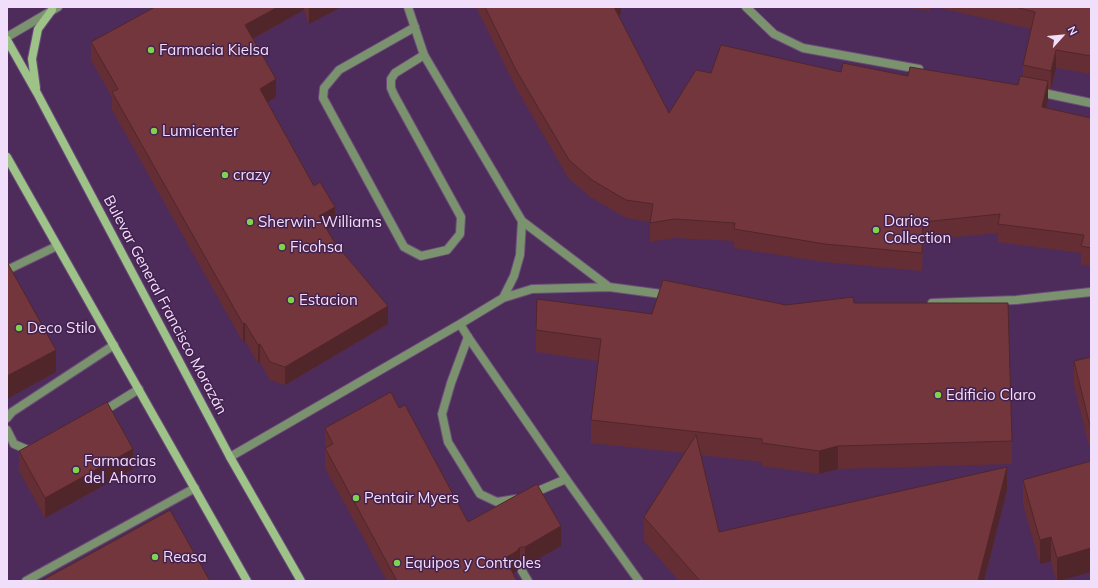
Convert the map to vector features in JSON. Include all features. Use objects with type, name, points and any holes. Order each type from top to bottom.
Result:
[{"type":"main road","points":[[37,93],[32,59],[38,29],[55,9]]},
{"type":"main road","name":"Bulevar General Francisco Morazán","points":[[7,40],[37,93],[230,457],[301,581]]},
{"type":"main road","points":[[7,157],[247,581]]},
{"type":"street","points":[[408,7],[424,55],[522,221],[609,287]]},
{"type":"street","points":[[746,7],[774,34],[803,48],[927,70]]},
{"type":"street","points":[[7,37],[55,9]]},
{"type":"street","points":[[414,27],[339,70],[324,88],[323,98],[404,247],[421,256],[447,250],[460,234],[461,217],[391,88],[391,79],[395,73],[424,55]]},
{"type":"street","points":[[1027,90],[1091,103]]},
{"type":"street","points":[[503,298],[514,276],[520,254],[522,221]]},
{"type":"street","points":[[7,270],[57,246]]},
{"type":"street","points":[[230,457],[503,298],[532,289],[609,287],[681,296]]},
{"type":"street","points":[[920,304],[1016,300],[1091,292]]},
{"type":"street","points":[[460,324],[638,581]]},
{"type":"street","points":[[468,337],[450,383],[442,414],[448,442],[480,494],[497,502],[526,497],[566,479]]},
{"type":"street","points":[[7,418],[12,412],[114,345]]},
{"type":"street","points":[[93,417],[138,389]]},
{"type":"street","points":[[7,430],[14,444],[28,450],[41,448]]},
{"type":"street","points":[[26,581],[194,488]]},
{"type":"street","points":[[522,571],[528,581]]},
{"type":"building","points":[[155,7],[278,7],[245,25],[276,79],[260,89],[314,186],[320,182],[335,207],[319,216],[335,243],[388,306],[285,367],[270,362],[260,344],[258,345],[245,323],[243,324],[112,92],[118,89],[91,42]]},
{"type":"building","points":[[485,7],[614,7],[669,113],[696,70],[711,73],[721,45],[841,72],[843,63],[908,76],[910,67],[1018,85],[1020,76],[1048,81],[1042,107],[1091,118],[1091,248],[1081,246],[1084,235],[998,224],[1000,214],[923,222],[922,253],[825,244],[734,229],[735,223],[674,219],[650,223],[653,204],[626,200],[592,180],[569,160],[516,70]]},
{"type":"building","points":[[1015,7],[1091,7],[1091,56],[1056,50],[1051,71],[1023,65],[1035,12]]},
{"type":"building","name":"Deco Stilo","points":[[7,262],[56,350],[7,376]]},
{"type":"building","points":[[663,280],[786,305],[853,297],[854,303],[1008,303],[1012,441],[838,446],[819,451],[762,443],[762,439],[591,420],[601,339],[536,330],[537,299],[652,314]]},
{"type":"building","points":[[1091,357],[1091,430],[1074,361]]},
{"type":"building","points":[[391,392],[399,408],[405,405],[468,522],[537,484],[561,526],[525,547],[520,547],[517,551],[505,558],[517,581],[397,581],[325,448],[333,444],[325,428]]},
{"type":"building","name":"Farmacias del Ahorro","points":[[107,402],[133,449],[45,498],[19,451]]},
{"type":"building","points":[[696,435],[719,532],[1007,467],[978,581],[700,581],[644,517]]},
{"type":"building","points":[[1091,461],[1091,548],[1057,558],[1051,537],[1040,540],[1023,480]]},
{"type":"building","points":[[170,510],[210,581],[41,581]]},
{"type":"place","name":"Farmacia Kielsa","points":[[151,50]]},
{"type":"place","name":"Lumicenter","points":[[154,131]]},
{"type":"place","name":"crazy","points":[[225,175]]},
{"type":"place","name":"Sherwin-Williams","points":[[250,222]]},
{"type":"place","name":"Darios Collection","points":[[876,230]]},
{"type":"place","name":"Ficohsa","points":[[282,247]]},
{"type":"place","name":"Estacion","points":[[291,300]]},
{"type":"place","name":"Deco Stilo","points":[[19,328]]},
{"type":"place","name":"Edificio Claro","points":[[938,395]]},
{"type":"place","name":"Farmacias del Ahorro","points":[[76,470]]},
{"type":"place","name":"Pentair Myers","points":[[356,498]]},
{"type":"place","name":"Reasa","points":[[155,557]]},
{"type":"place","name":"Equipos y Controles","points":[[397,563]]}]
